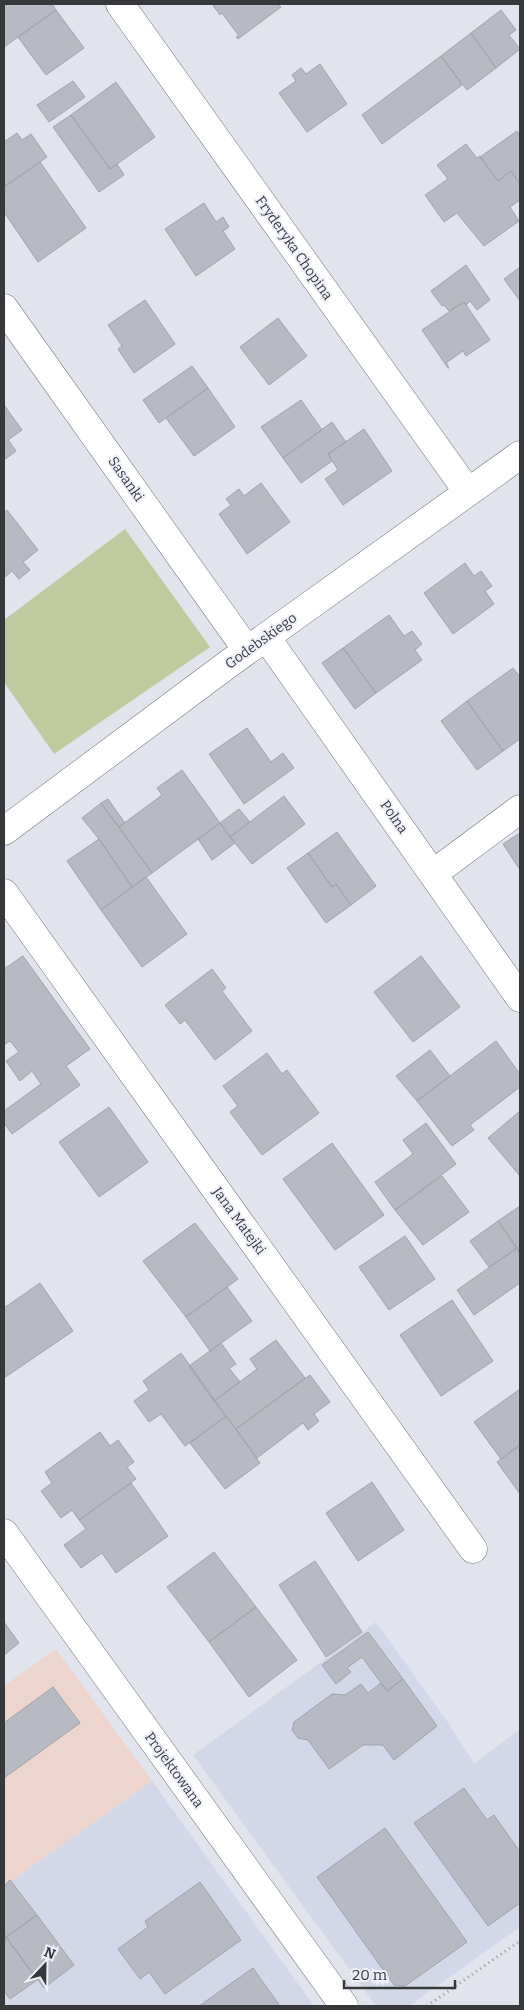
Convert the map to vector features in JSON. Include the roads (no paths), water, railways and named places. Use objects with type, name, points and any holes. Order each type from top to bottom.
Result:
[{"type":"street","name":"Fryderyka Chopina","points":[[120,4],[468,492]]},
{"type":"street","name":"Sasanki","points":[[4,308],[257,644]]},
{"type":"street","name":"Godebskiego","points":[[4,831],[257,644],[520,455]]},
{"type":"street","name":"Polna","points":[[257,644],[434,873],[520,998]]},
{"type":"street","points":[[434,873],[520,809]]},
{"type":"street","name":"Jana Matejki","points":[[4,893],[473,1549]]},
{"type":"street","name":"Projektowana","points":[[4,1533],[344,2006]]}]
